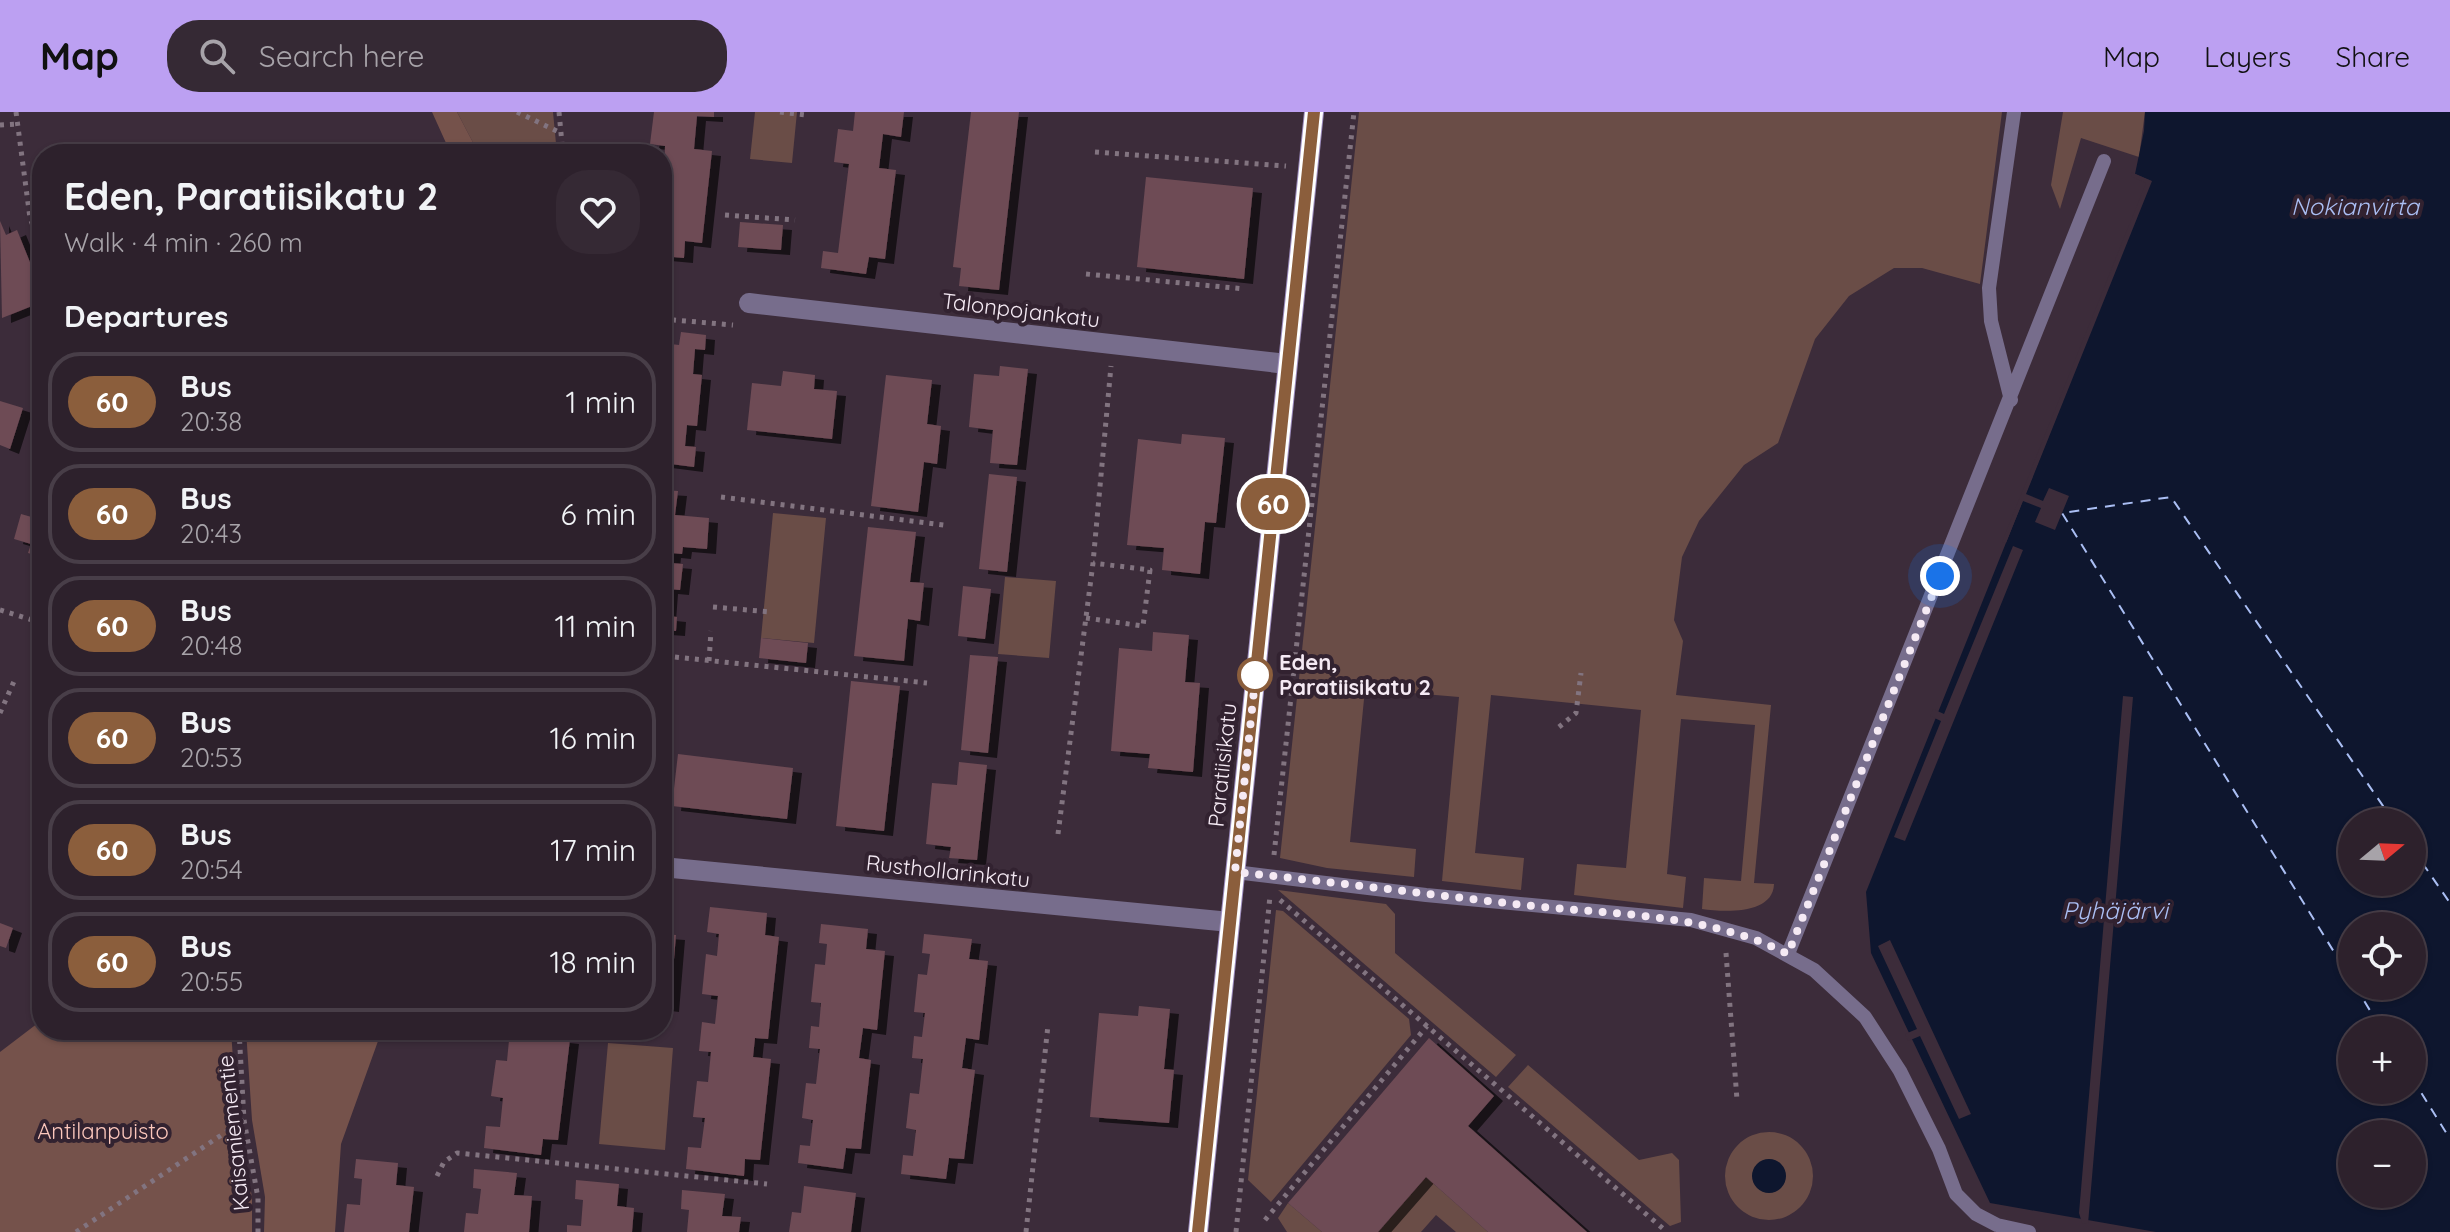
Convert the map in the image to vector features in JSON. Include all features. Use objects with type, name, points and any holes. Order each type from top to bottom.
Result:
[{"type":"street","name":"Paratiisikatu","points":[[1198,1232],[1314,112]]},
{"type":"street","name":"Talonpojankatu","points":[[749,303],[1287,364]]},
{"type":"street","name":"Rusthollarinkatu","points":[[672,868],[1230,922]]},
{"type":"lane","points":[[2011,400],[1991,321],[1989,288],[2014,112]]},
{"type":"lane","points":[[1788,954],[2104,161]]},
{"type":"lane","points":[[1235,872],[1426,895],[1691,920],[1725,928],[1788,954],[1814,970],[1865,1017],[1900,1071],[1939,1149],[1956,1194],[1976,1214],[1999,1228],[2029,1232]]},
{"type":"path","points":[[16,112],[32,223]]},
{"type":"path","points":[[517,112],[561,133]]},
{"type":"path","points":[[559,112],[562,144]]},
{"type":"path","points":[[780,112],[806,115]]},
{"type":"path","points":[[1272,876],[1354,112]]},
{"type":"path","points":[[0,125],[17,124]]},
{"type":"path","points":[[1095,152],[1286,166]]},
{"type":"path","points":[[725,215],[795,220]]},
{"type":"path","points":[[1086,274],[1245,289]]},
{"type":"path","points":[[672,320],[733,325]]},
{"type":"path","points":[[1058,834],[1093,563],[1113,346]]},
{"type":"path","points":[[721,497],[944,525]]},
{"type":"path","points":[[1086,618],[1143,626],[1149,584],[1150,570],[1093,563]]},
{"type":"path","points":[[713,607],[771,612]]},
{"type":"path","points":[[0,610],[32,620]]},
{"type":"path","points":[[709,661],[711,631]]},
{"type":"path","points":[[672,657],[927,683]]},
{"type":"path","points":[[1559,727],[1576,713],[1581,673]]},
{"type":"path","points":[[0,713],[15,679]]},
{"type":"path","points":[[1236,1232],[1270,892],[1667,1232]]},
{"type":"path","points":[[1725,928],[1737,1100]]},
{"type":"path","points":[[1026,1232],[1048,1025]]},
{"type":"path","points":[[1265,1220],[1427,1026]]},
{"type":"path","name":"Kaisaniementie","points":[[240,1040],[244,1120],[258,1198],[258,1232]]},
{"type":"path","points":[[76,1232],[244,1120]]},
{"type":"path","points":[[437,1176],[444,1162],[457,1153],[767,1184]]},
{"type":"shaded area","points":[[457,112],[553,112],[556,144],[474,144]]},
{"type":"shaded area","points":[[755,112],[797,112],[792,163],[750,159]]},
{"type":"shaded area","points":[[1359,112],[2002,112],[1980,284],[1922,268],[1894,268],[1849,296],[1815,339],[1778,443],[1744,465],[1699,521],[1682,557],[1674,620],[1683,641],[1676,695],[1771,705],[1754,883],[1774,884],[1772,894],[1757,906],[1734,911],[1702,909],[1704,878],[1741,881],[1755,725],[1681,719],[1667,874],[1686,877],[1683,908],[1574,895],[1577,864],[1626,868],[1641,710],[1491,695],[1475,853],[1524,858],[1521,890],[1442,881],[1459,697],[1365,689],[1350,842],[1416,849],[1414,877],[1327,868],[1280,858]]},
{"type":"shaded area","points":[[2063,112],[2145,112],[2139,157],[2081,138],[2060,209],[2051,185]]},
{"type":"shaded area","points":[[773,513],[826,518],[814,643],[761,638]]},
{"type":"shaded area","points":[[1005,577],[1056,581],[1049,658],[998,654]]},
{"type":"shaded area","points":[[1278,890],[1386,904],[1395,914],[1395,953],[1516,1055],[1496,1077]]},
{"type":"shaded area","points":[[1276,910],[1283,911],[1409,1019],[1411,1035],[1271,1202],[1248,1180]]},
{"type":"shaded area","points":[[608,1043],[673,1048],[665,1150],[599,1144]]},
{"type":"shaded area","points":[[1528,1065],[1639,1160],[1672,1153],[1679,1160],[1681,1222],[1670,1226],[1508,1087]]},
{"type":"shaded area","points":[[1769,1132],[1794,1139],[1806,1151],[1813,1176],[1806,1201],[1794,1213],[1769,1220],[1744,1213],[1732,1201],[1725,1176],[1732,1151],[1744,1139]]},
{"type":"shaded area","points":[[1426,1177],[1488,1232],[1456,1232],[1436,1215],[1421,1232],[1378,1232]]},
{"type":"shaded area","points":[[1288,1203],[1322,1232],[1287,1232],[1278,1218]]},
{"type":"green space","points":[[432,112],[457,112],[474,144],[446,144]]},
{"type":"green space","name":"Antilanpuisto","points":[[32,1028],[32,1040],[232,1040],[237,1119],[252,1197],[252,1232],[0,1232],[0,1052]]},
{"type":"green space","points":[[247,1040],[378,1040],[341,1144],[335,1232],[264,1232],[265,1197],[252,1120]]},
{"type":"water","name":"Pyhäjärvi","points":[[2145,112],[2450,112],[2450,1232],[2156,1232],[1990,1203],[1871,953],[1866,892],[2151,181],[2135,174]]},
{"type":"water","points":[[1769,1159],[1781,1164],[1786,1176],[1781,1188],[1769,1193],[1757,1188],[1752,1176],[1757,1164]]},
{"type":"pier","points":[[2131,172],[2152,181],[2026,494],[2043,501],[2049,488],[2069,496],[2055,530],[2035,522],[2041,508],[2023,501],[2006,543],[2002,542],[2146,183],[2132,177]]},
{"type":"pier","points":[[2013,546],[2023,550],[1905,841],[1894,837],[1941,721],[1930,716],[1933,709],[1944,714]]},
{"type":"pier","points":[[2123,696],[2133,697],[2088,1224],[2082,1223],[2079,1213]]},
{"type":"pier","points":[[1890,940],[1971,1114],[1959,1119],[1920,1036],[1908,1041],[1905,1034],[1917,1029],[1878,946]]},
{"type":"building","points":[[654,112],[714,112],[714,117],[697,116],[694,149],[712,151],[702,243],[685,241],[684,258],[672,257],[672,144],[650,144]]},
{"type":"building","points":[[855,112],[904,112],[901,137],[883,134],[879,168],[896,170],[885,259],[869,257],[866,274],[821,268],[823,251],[838,253],[849,164],[834,162],[838,129],[853,131]]},
{"type":"building","points":[[971,112],[1019,112],[999,290],[959,286],[961,268],[953,267]]},
{"type":"building","points":[[1146,177],[1253,188],[1244,279],[1137,267]]},
{"type":"building","points":[[0,221],[6,235],[17,230],[32,267],[32,306],[2,318]]},
{"type":"building","points":[[740,222],[783,225],[781,250],[738,247]]},
{"type":"building","points":[[681,332],[706,335],[705,350],[695,349],[693,374],[702,375],[697,426],[687,425],[685,446],[696,447],[694,467],[672,464],[672,344],[679,345]]},
{"type":"building","points":[[1000,366],[1028,369],[1017,465],[990,463],[993,430],[969,427],[974,374],[999,376]]},
{"type":"building","points":[[783,371],[815,375],[814,389],[837,391],[832,439],[747,430],[752,383],[781,386]]},
{"type":"building","points":[[886,375],[932,380],[927,424],[941,426],[937,464],[924,462],[918,512],[871,506]]},
{"type":"building","points":[[0,401],[23,408],[10,449],[0,445]]},
{"type":"building","points":[[1182,434],[1225,438],[1216,523],[1205,522],[1200,574],[1162,570],[1164,548],[1127,545],[1138,439],[1181,444]]},
{"type":"building","points":[[989,474],[1017,477],[1007,572],[979,569]]},
{"type":"building","points":[[672,491],[678,491],[675,515],[709,518],[707,549],[683,547],[682,554],[672,553]]},
{"type":"building","points":[[21,514],[32,517],[32,554],[28,553],[31,544],[14,539]]},
{"type":"building","points":[[868,527],[916,532],[910,582],[924,583],[920,621],[908,619],[904,661],[854,656]]},
{"type":"building","points":[[672,563],[683,564],[680,590],[672,589]]},
{"type":"building","points":[[963,586],[991,589],[985,639],[958,636]]},
{"type":"building","points":[[672,616],[677,617],[676,631],[672,631]]},
{"type":"building","points":[[1153,632],[1189,635],[1185,682],[1200,683],[1193,772],[1148,768],[1150,754],[1111,751],[1119,648],[1152,651]]},
{"type":"building","points":[[761,638],[808,643],[806,663],[759,658]]},
{"type":"building","points":[[970,655],[998,657],[988,753],[961,750]]},
{"type":"building","points":[[851,681],[900,686],[884,831],[836,826]]},
{"type":"building","points":[[678,754],[793,768],[787,819],[672,806]]},
{"type":"building","points":[[959,762],[987,765],[977,860],[949,858],[951,847],[926,844],[932,783],[957,785]]},
{"type":"building","points":[[710,907],[767,913],[765,935],[779,937],[768,1039],[755,1038],[753,1057],[771,1059],[760,1160],[745,1159],[744,1176],[686,1169],[688,1147],[701,1148],[705,1118],[693,1117],[697,1081],[708,1082],[711,1052],[699,1051],[702,1022],[715,1024],[718,996],[702,994],[706,954],[717,956],[719,934],[707,932]]},
{"type":"building","points":[[0,923],[13,928],[6,948],[0,946]]},
{"type":"building","points":[[821,924],[868,929],[866,949],[885,951],[877,1030],[863,1028],[859,1058],[871,1060],[861,1149],[846,1148],[843,1169],[798,1163],[800,1145],[810,1146],[813,1120],[802,1118],[806,1083],[816,1084],[820,1049],[809,1048],[811,1026],[819,1027],[821,1003],[811,1002],[815,964],[825,965],[827,944],[819,943]]},
{"type":"building","points":[[924,934],[972,939],[969,959],[988,961],[979,1040],[966,1038],[962,1068],[975,1070],[964,1159],[949,1158],[946,1179],[901,1174],[903,1155],[913,1156],[916,1130],[906,1128],[910,1093],[919,1094],[923,1059],[912,1058],[914,1036],[922,1037],[925,1013],[914,1012],[918,974],[927,975],[930,954],[922,953]]},
{"type":"building","points":[[672,935],[676,935],[672,983]]},
{"type":"building","points":[[1139,1006],[1170,1009],[1164,1069],[1174,1070],[1169,1123],[1090,1117],[1099,1013],[1138,1016]]},
{"type":"building","points":[[1429,1038],[1494,1096],[1468,1126],[1587,1232],[1488,1232],[1426,1177],[1378,1232],[1322,1232],[1288,1203]]},
{"type":"building","points":[[509,1040],[570,1040],[558,1140],[543,1139],[541,1155],[484,1148],[486,1126],[500,1127],[503,1098],[491,1096],[496,1060],[507,1061]]},
{"type":"building","points":[[356,1159],[398,1163],[396,1185],[414,1187],[409,1232],[344,1232],[347,1204],[360,1205],[362,1179],[354,1178]]},
{"type":"building","points":[[474,1169],[517,1173],[514,1195],[532,1196],[529,1232],[464,1232],[466,1213],[478,1214],[481,1189],[473,1188]]},
{"type":"building","points":[[576,1180],[619,1184],[617,1206],[634,1208],[632,1232],[567,1232],[567,1225],[581,1226],[583,1200],[575,1199]]},
{"type":"building","points":[[804,1186],[856,1193],[851,1232],[789,1232],[792,1212],[801,1213]]},
{"type":"building","points":[[682,1190],[725,1194],[722,1216],[741,1217],[739,1232],[687,1232],[689,1210],[681,1209]]},
{"type":"ferry route","points":[[2338,958],[2062,513],[2171,497],[2384,808]]},
{"type":"ferry route","points":[[2426,868],[2450,903]]},
{"type":"ferry route","points":[[2364,1000],[2373,1016]]},
{"type":"ferry route","points":[[2426,1100],[2450,1139]]},
{"type":"bus line","name":"60","points":[[1198,1232],[1314,112]]},
{"type":"place","name":"Eden, Paratiisikatu 2","points":[[1255,675]]},
{"type":"route","points":[[1255,675],[1256,671],[1235,872],[1426,895],[1691,920],[1756,938],[1788,954],[1940,576]]},
{"type":"water label","name":"Nokianvirta","points":[[2355,206]]}]
